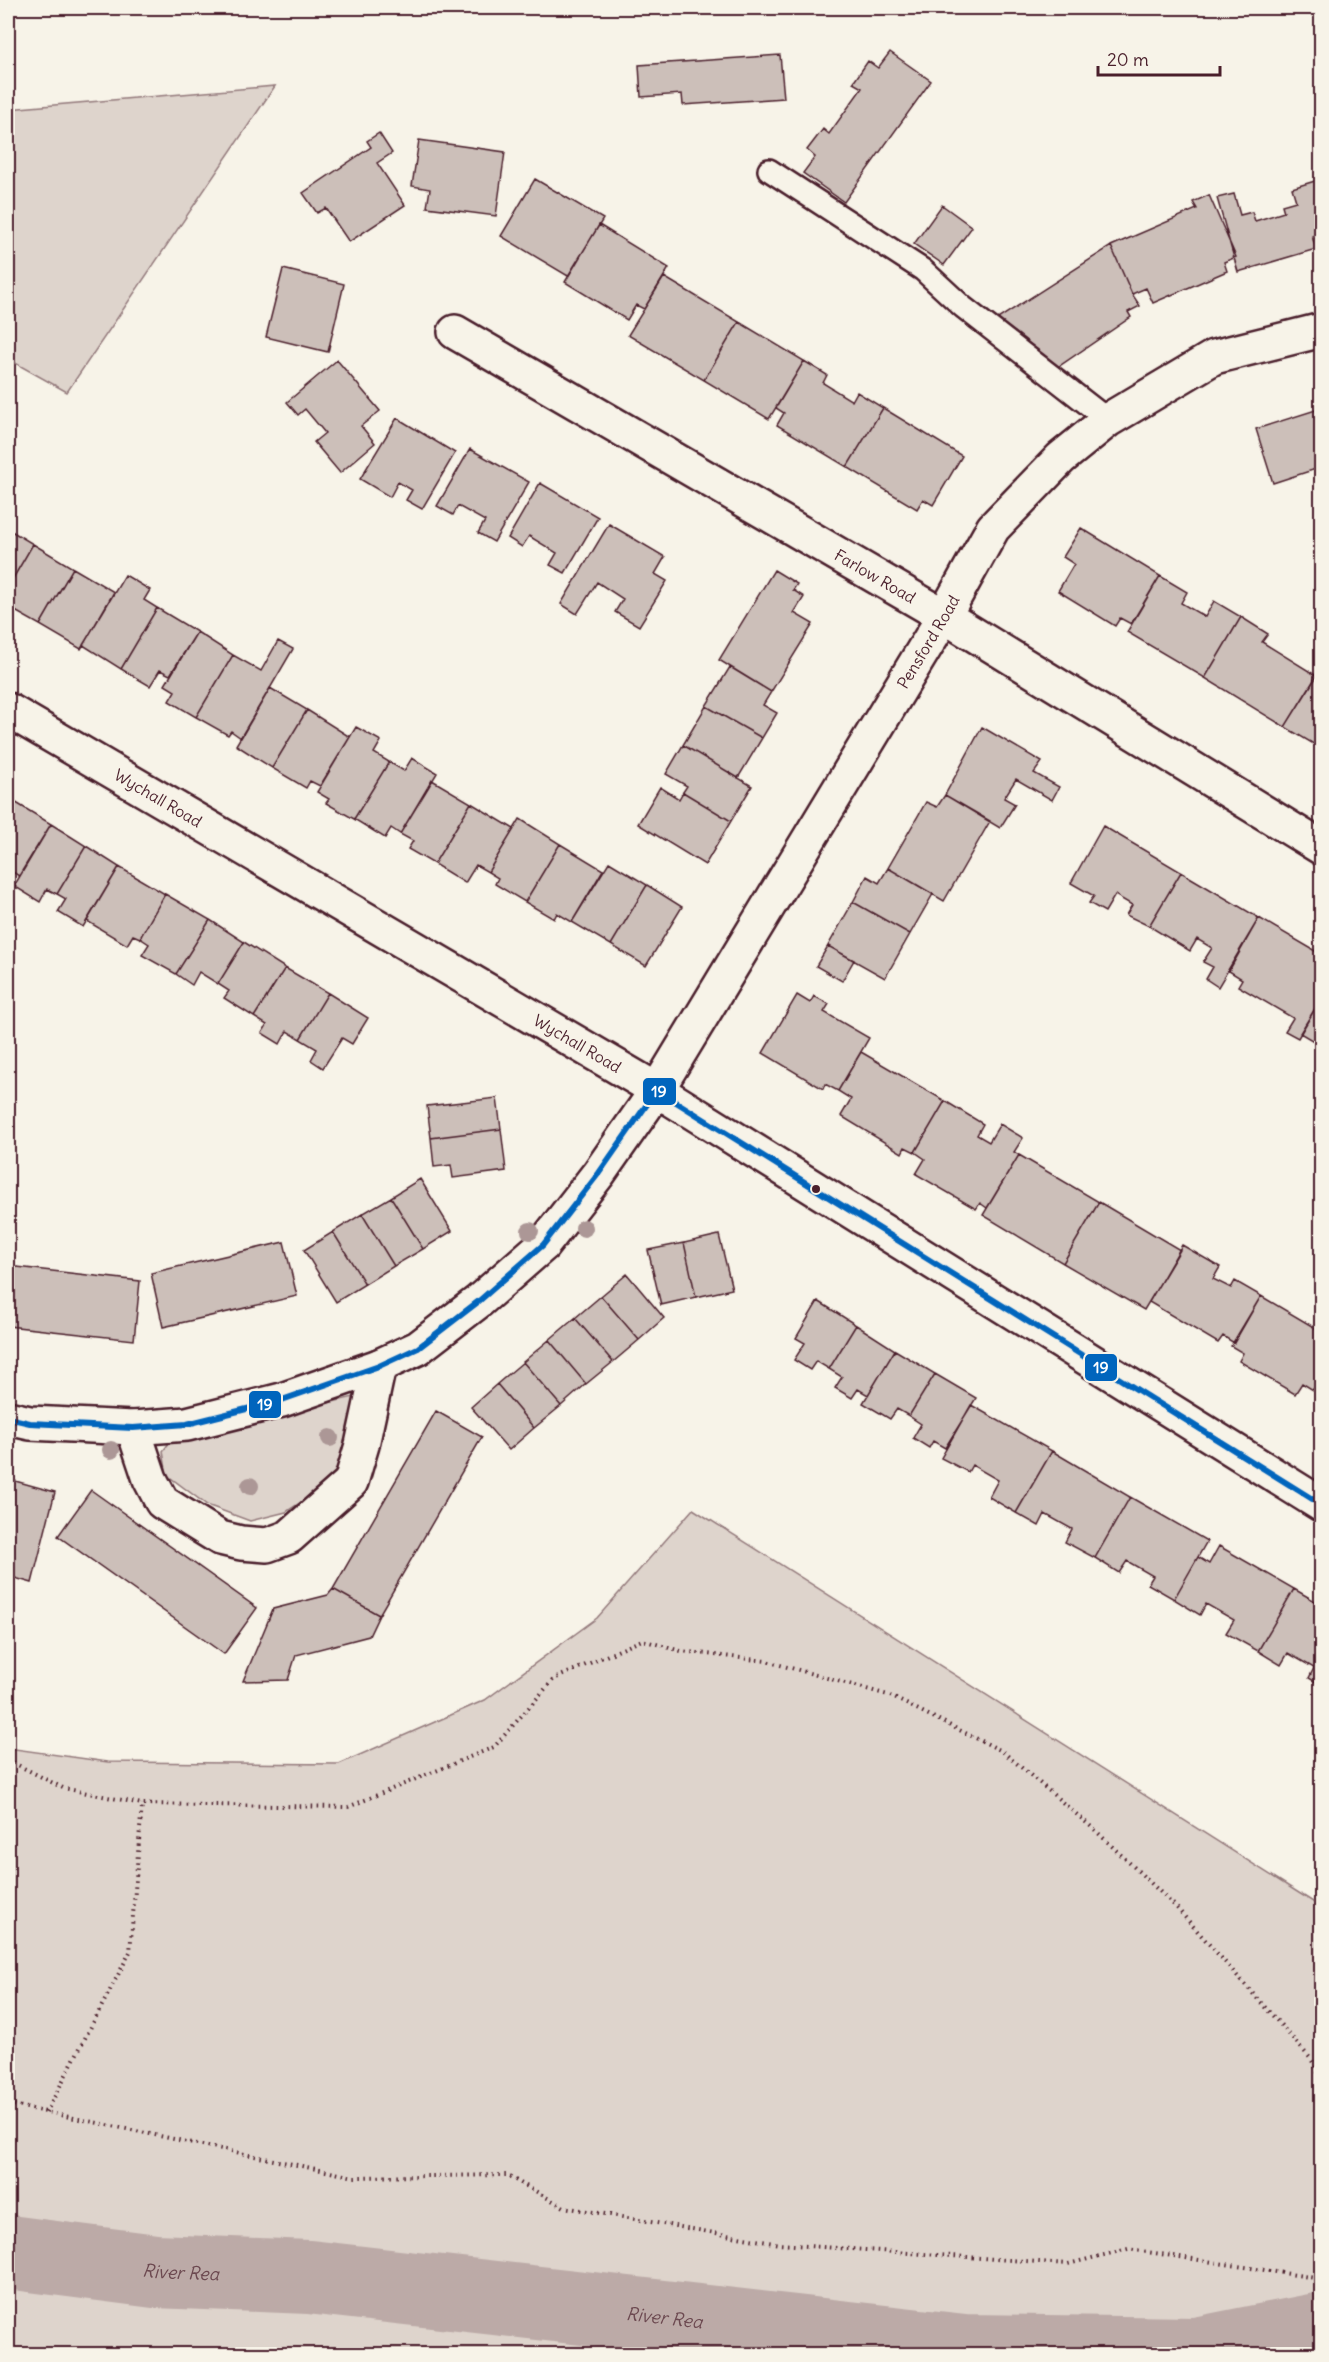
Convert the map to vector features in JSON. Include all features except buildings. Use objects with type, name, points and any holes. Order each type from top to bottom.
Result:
[{"type":"street","name":"Pensford Road","points":[[8,1418],[30,1423],[133,1428],[187,1424],[261,1405],[379,1366],[418,1348],[479,1301],[543,1245],[599,1173],[657,1090],[944,616],[993,528],[1061,458],[1108,420],[1214,357],[1322,330]]},
{"type":"street","name":"Farlow Road","points":[[455,332],[944,616],[1322,848]]},
{"type":"street","name":"Wychall Road","points":[[8,710],[657,1090],[1322,1505]]},
{"type":"street","points":[[133,1428],[150,1479],[162,1502],[220,1538],[241,1543],[267,1545],[289,1536],[351,1482],[362,1445],[379,1366]]},
{"type":"lane","points":[[769,170],[923,270],[963,307],[1108,420]]},
{"type":"path","points":[[8,1760],[63,1788],[142,1804],[348,1807],[494,1747],[554,1679],[642,1640],[681,1651],[766,1661],[888,1695],[1002,1750],[1095,1830],[1176,1907],[1311,2059],[1322,2079]]},
{"type":"path","points":[[46,2113],[130,1952],[142,1804]]},
{"type":"path","points":[[8,2104],[354,2177],[506,2175],[564,2207],[779,2244],[1068,2264],[1128,2249],[1322,2279]]},
{"type":"shaded area","points":[[275,86],[67,392],[8,359],[8,109]]},
{"type":"shaded area","points":[[354,1397],[360,1407],[341,1476],[286,1512],[250,1521],[207,1505],[167,1475],[163,1451],[173,1438]]},
{"type":"shaded area","points":[[693,1509],[1321,1907],[1321,2354],[8,2354],[8,1748],[108,1762],[339,1764],[485,1700],[597,1618]]},
{"type":"waterway","name":"River Rea","points":[[8,2252],[155,2271],[309,2277],[964,2351],[1196,2354],[1322,2329]]},
{"type":"transit line","name":"19","points":[[8,1418],[30,1423],[133,1428],[187,1424],[282,1400],[379,1366],[418,1348],[479,1301],[543,1245],[599,1173],[657,1090],[1322,1505]]}]
